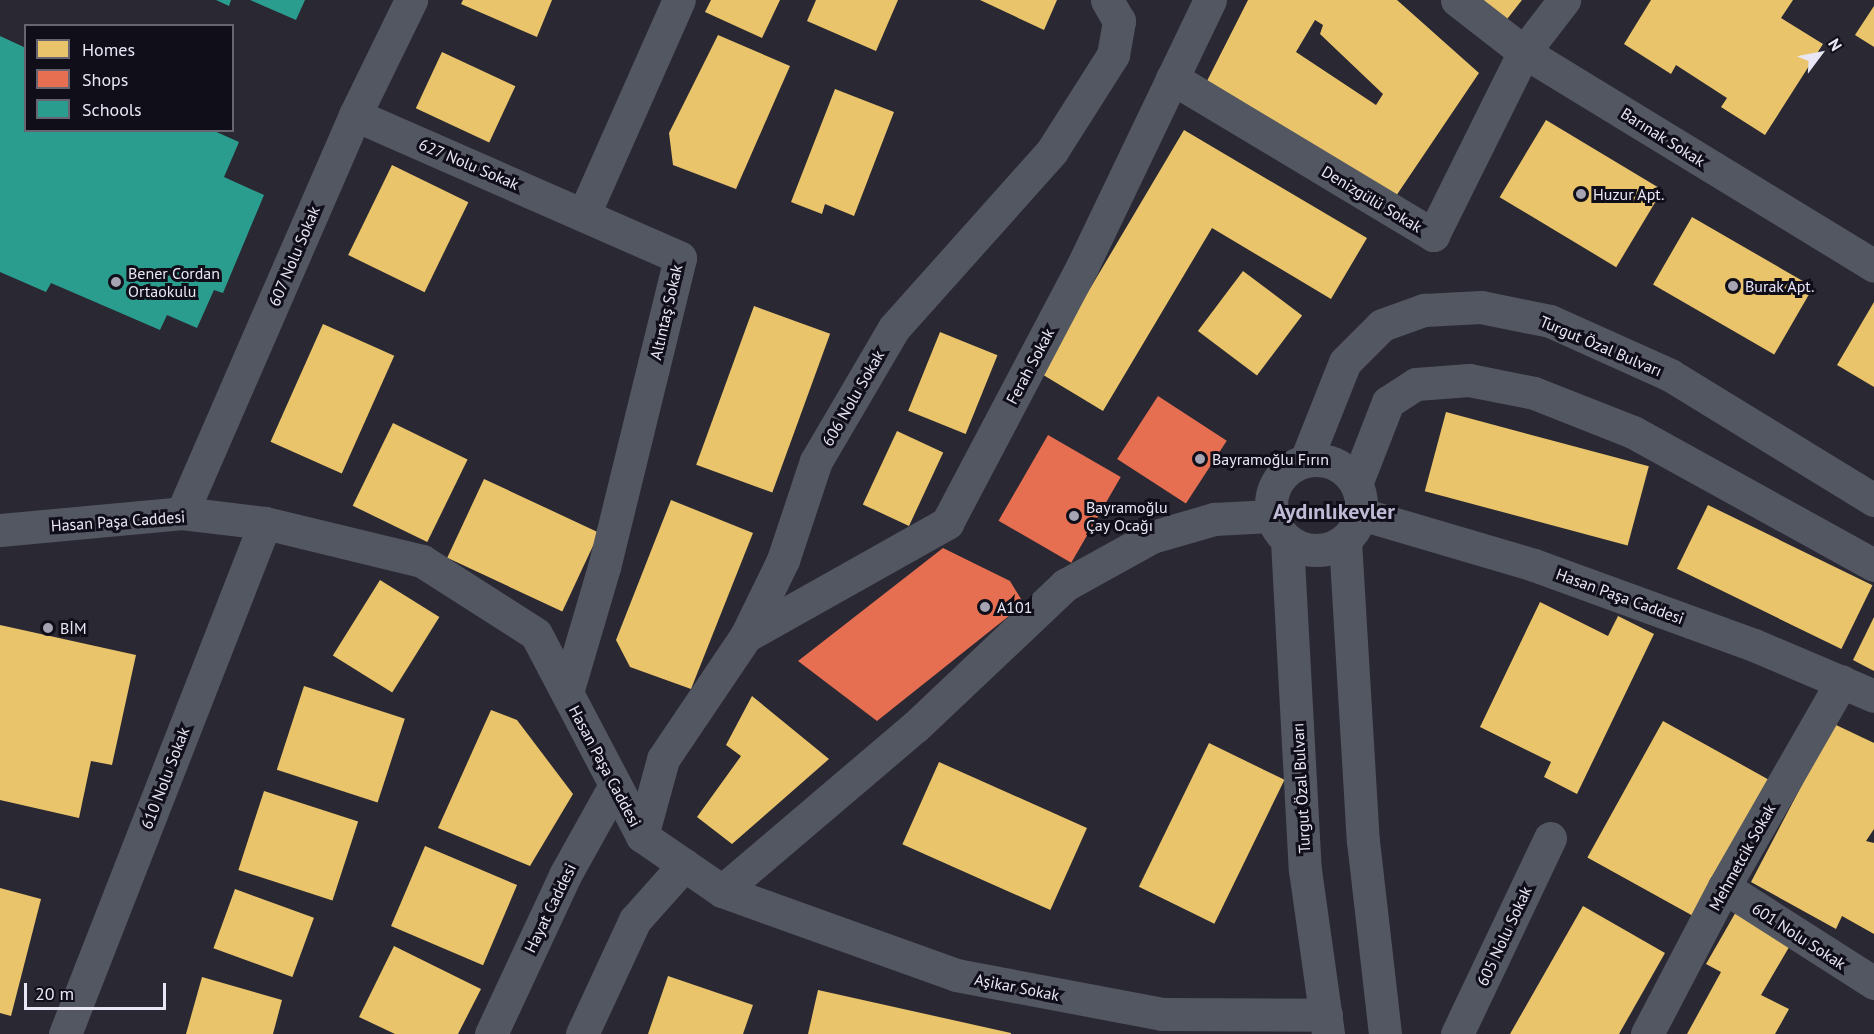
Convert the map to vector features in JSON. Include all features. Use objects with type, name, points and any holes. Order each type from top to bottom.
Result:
[{"type":"street","name":"607 Nolu Sokak","points":[[182,513],[355,115],[411,0]]},
{"type":"street","name":"606 Nolu Sokak","points":[[642,836],[663,759],[746,636],[783,560],[816,461],[894,328],[1052,151],[1113,55],[1119,21],[1107,0]]},
{"type":"street","name":"Ferah Sokak","points":[[746,636],[947,523],[1082,267],[1210,0]]},
{"type":"street","name":"Barınak Sokak","points":[[1457,0],[1524,52],[1874,266]]},
{"type":"street","name":"Denizgülü Sokak","points":[[1172,78],[1433,235],[1524,52],[1564,0]]},
{"type":"street","points":[[584,214],[671,2]]},
{"type":"street","name":"627 Nolu Sokak","points":[[355,115],[584,214]]},
{"type":"street","name":"Altıntaş Sokak","points":[[567,693],[604,567],[680,258],[584,214]]},
{"type":"street","name":"Turgut Özal Bulvarı","points":[[1306,460],[1345,362],[1382,325],[1424,310],[1481,307],[1550,321],[1670,375],[1874,500]]},
{"type":"street","points":[[722,891],[915,727],[1065,585],[1152,537],[1214,519],[1279,528],[1301,549],[1316,551],[1331,549],[1354,513],[1388,402],[1416,384],[1469,380],[1534,393],[1633,432],[1874,565]]},
{"type":"street","points":[[1279,528],[1273,487],[1282,475],[1306,460],[1320,460],[1335,464],[1354,513],[1363,841],[1384,1034]]},
{"type":"street","name":"Hasan Paşa Caddesi","points":[[0,530],[182,513],[265,523],[423,561],[536,634],[642,836],[722,891]]},
{"type":"street","name":"Hasan Paşa Caddesi","points":[[1354,513],[1534,565],[1754,645],[1874,696]]},
{"type":"street","name":"610 Nolu Sokak","points":[[65,1034],[265,523]]},
{"type":"street","name":"Turgut Özal Bulvarı","points":[[1279,528],[1305,870],[1327,1024]]},
{"type":"street","name":"Mehmetcik Sokak","points":[[1647,1034],[1724,887],[1842,681]]},
{"type":"street","name":"Hayat Caddesi","points":[[491,1034],[565,875],[615,785]]},
{"type":"street","name":"605 Nolu Sokak","points":[[1457,1034],[1550,838]]},
{"type":"street","points":[[582,1034],[635,920],[684,865]]},
{"type":"street","name":"601 Nolu Sokak","points":[[1724,887],[1874,983]]},
{"type":"street","name":"Aşikar Sokak","points":[[722,891],[956,975],[1158,1024],[1327,1024]]},
{"type":"building: Homes","points":[[463,0],[552,0],[537,37],[461,4]]},
{"type":"building: Homes","points":[[711,0],[780,0],[762,38],[705,12]]},
{"type":"building: Homes","points":[[816,0],[898,0],[876,51],[807,21]]},
{"type":"building: Homes","points":[[980,0],[1057,0],[1044,30]]},
{"type":"building: Homes","points":[[1248,0],[1397,0],[1479,73],[1394,199],[1207,81]],"holes":[[[1315,20],[1323,25],[1320,34],[1383,94],[1376,105],[1296,52]]]},
{"type":"building: Homes","points":[[1475,0],[1522,0],[1504,23]]},
{"type":"building: Homes","points":[[1651,0],[1793,0],[1781,18],[1823,44],[1765,135],[1721,107],[1727,98],[1676,65],[1671,74],[1624,44]]},
{"type":"building: Homes","points":[[1874,6],[1874,47],[1855,35]]},
{"type":"building: Homes","points":[[718,35],[790,66],[736,189],[673,165],[669,133]]},
{"type":"building: Homes","points":[[442,52],[515,86],[489,142],[416,108]]},
{"type":"building: Homes","points":[[835,89],[894,112],[854,216],[825,204],[822,214],[791,202]]},
{"type":"building: Homes","name":"Huzur Apt.","points":[[1546,120],[1663,190],[1616,267],[1500,197]]},
{"type":"building: Homes","points":[[1184,130],[1367,238],[1331,299],[1212,228],[1103,411],[1040,373]]},
{"type":"building: Homes","points":[[392,165],[468,202],[425,292],[348,255]]},
{"type":"building: Homes","name":"Burak Apt.","points":[[1692,217],[1813,287],[1774,355],[1653,285]]},
{"type":"building: Homes","points":[[1243,271],[1302,316],[1257,375],[1198,331]]},
{"type":"building: Homes","points":[[1874,302],[1874,387],[1837,365]]},
{"type":"building: Homes","points":[[754,306],[830,334],[772,493],[696,465]]},
{"type":"building: Homes","points":[[323,324],[394,356],[342,474],[271,442]]},
{"type":"building: Homes","points":[[940,332],[997,355],[966,434],[908,411]]},
{"type":"building: Homes","points":[[1446,412],[1649,466],[1628,546],[1425,491]]},
{"type":"building: Homes","points":[[393,423],[468,459],[427,542],[353,506]]},
{"type":"building: Homes","points":[[897,431],[943,453],[909,526],[863,504]]},
{"type":"building: Homes","points":[[484,479],[599,533],[562,612],[447,558]]},
{"type":"building: Homes","points":[[671,500],[753,533],[691,689],[630,667],[616,640]]},
{"type":"building: Homes","points":[[1708,505],[1872,585],[1841,649],[1677,569]]},
{"type":"building: Homes","points":[[380,580],[439,617],[392,693],[333,655]]},
{"type":"building: Homes","points":[[1540,602],[1608,636],[1618,616],[1654,634],[1577,794],[1544,777],[1551,762],[1480,727]]},
{"type":"building: Homes","points":[[1874,617],[1874,671],[1853,660]]},
{"type":"building: Homes","points":[[0,625],[136,655],[112,765],[91,761],[79,818],[0,800]]},
{"type":"building: Homes","points":[[304,686],[405,719],[378,802],[277,770]]},
{"type":"building: Homes","points":[[752,696],[829,759],[732,844],[697,817],[741,756],[726,745]]},
{"type":"building: Homes","points":[[491,710],[517,720],[573,794],[530,866],[438,828]]},
{"type":"building: Homes","points":[[1663,721],[1771,781],[1695,917],[1587,857]]},
{"type":"building: Homes","points":[[1834,724],[1874,743],[1874,829],[1866,841],[1874,843],[1874,934],[1842,916],[1836,929],[1751,882]]},
{"type":"building: Homes","points":[[1209,743],[1284,780],[1214,924],[1139,887]]},
{"type":"building: Homes","points":[[939,762],[1087,828],[1050,910],[902,844]]},
{"type":"building: Homes","points":[[264,791],[358,822],[333,901],[238,870]]},
{"type":"building: Homes","points":[[425,846],[517,885],[483,965],[391,926]]},
{"type":"building: Homes","points":[[0,888],[41,899],[11,1016],[0,1013]]},
{"type":"building: Homes","points":[[235,889],[314,918],[292,977],[213,948]]},
{"type":"building: Homes","points":[[1583,906],[1665,953],[1619,1034],[1510,1034]]},
{"type":"building: Homes","points":[[1737,910],[1792,942],[1761,995],[1789,1009],[1775,1034],[1687,1034],[1721,972],[1706,964]]},
{"type":"building: Homes","points":[[394,946],[481,989],[458,1034],[395,1034],[359,1017]]},
{"type":"building: Homes","points":[[668,976],[753,1005],[743,1034],[648,1034]]},
{"type":"building: Homes","points":[[202,977],[282,1000],[273,1034],[186,1034]]},
{"type":"building: Homes","points":[[818,990],[1011,1033],[1011,1034],[808,1034]]},
{"type":"building: Shops","points":[[1158,396],[1227,441],[1186,504],[1117,459]]},
{"type":"building: Shops","points":[[1048,435],[1121,477],[1071,563],[999,521]]},
{"type":"building: Shops","points":[[943,548],[1010,581],[1024,604],[877,721],[798,661]]},
{"type":"building: Schools","points":[[216,0],[231,0],[229,6]]},
{"type":"building: Schools","points":[[250,0],[305,0],[296,20]]},
{"type":"building: Schools","points":[[0,36],[24,47],[24,132],[216,132],[239,142],[224,177],[264,195],[223,293],[214,290],[197,328],[167,315],[160,330],[51,283],[46,292],[0,272]]},
{"type":"place","name":"Huzur Apt.","points":[[1581,194]]},
{"type":"place","name":"Bener Cordan Ortaokulu","points":[[116,282]]},
{"type":"place","name":"Burak Apt.","points":[[1733,286]]},
{"type":"place","name":"Bayramoğlu Fırın","points":[[1200,459]]},
{"type":"place","name":"Bayramoğlu Çay Ocağı","points":[[1074,516]]},
{"type":"place","name":"A101","points":[[985,607]]},
{"type":"place","name":"BİM","points":[[48,628]]},
{"type":"district","name":"Aydınlıkevler","points":[[1334,512]]}]
